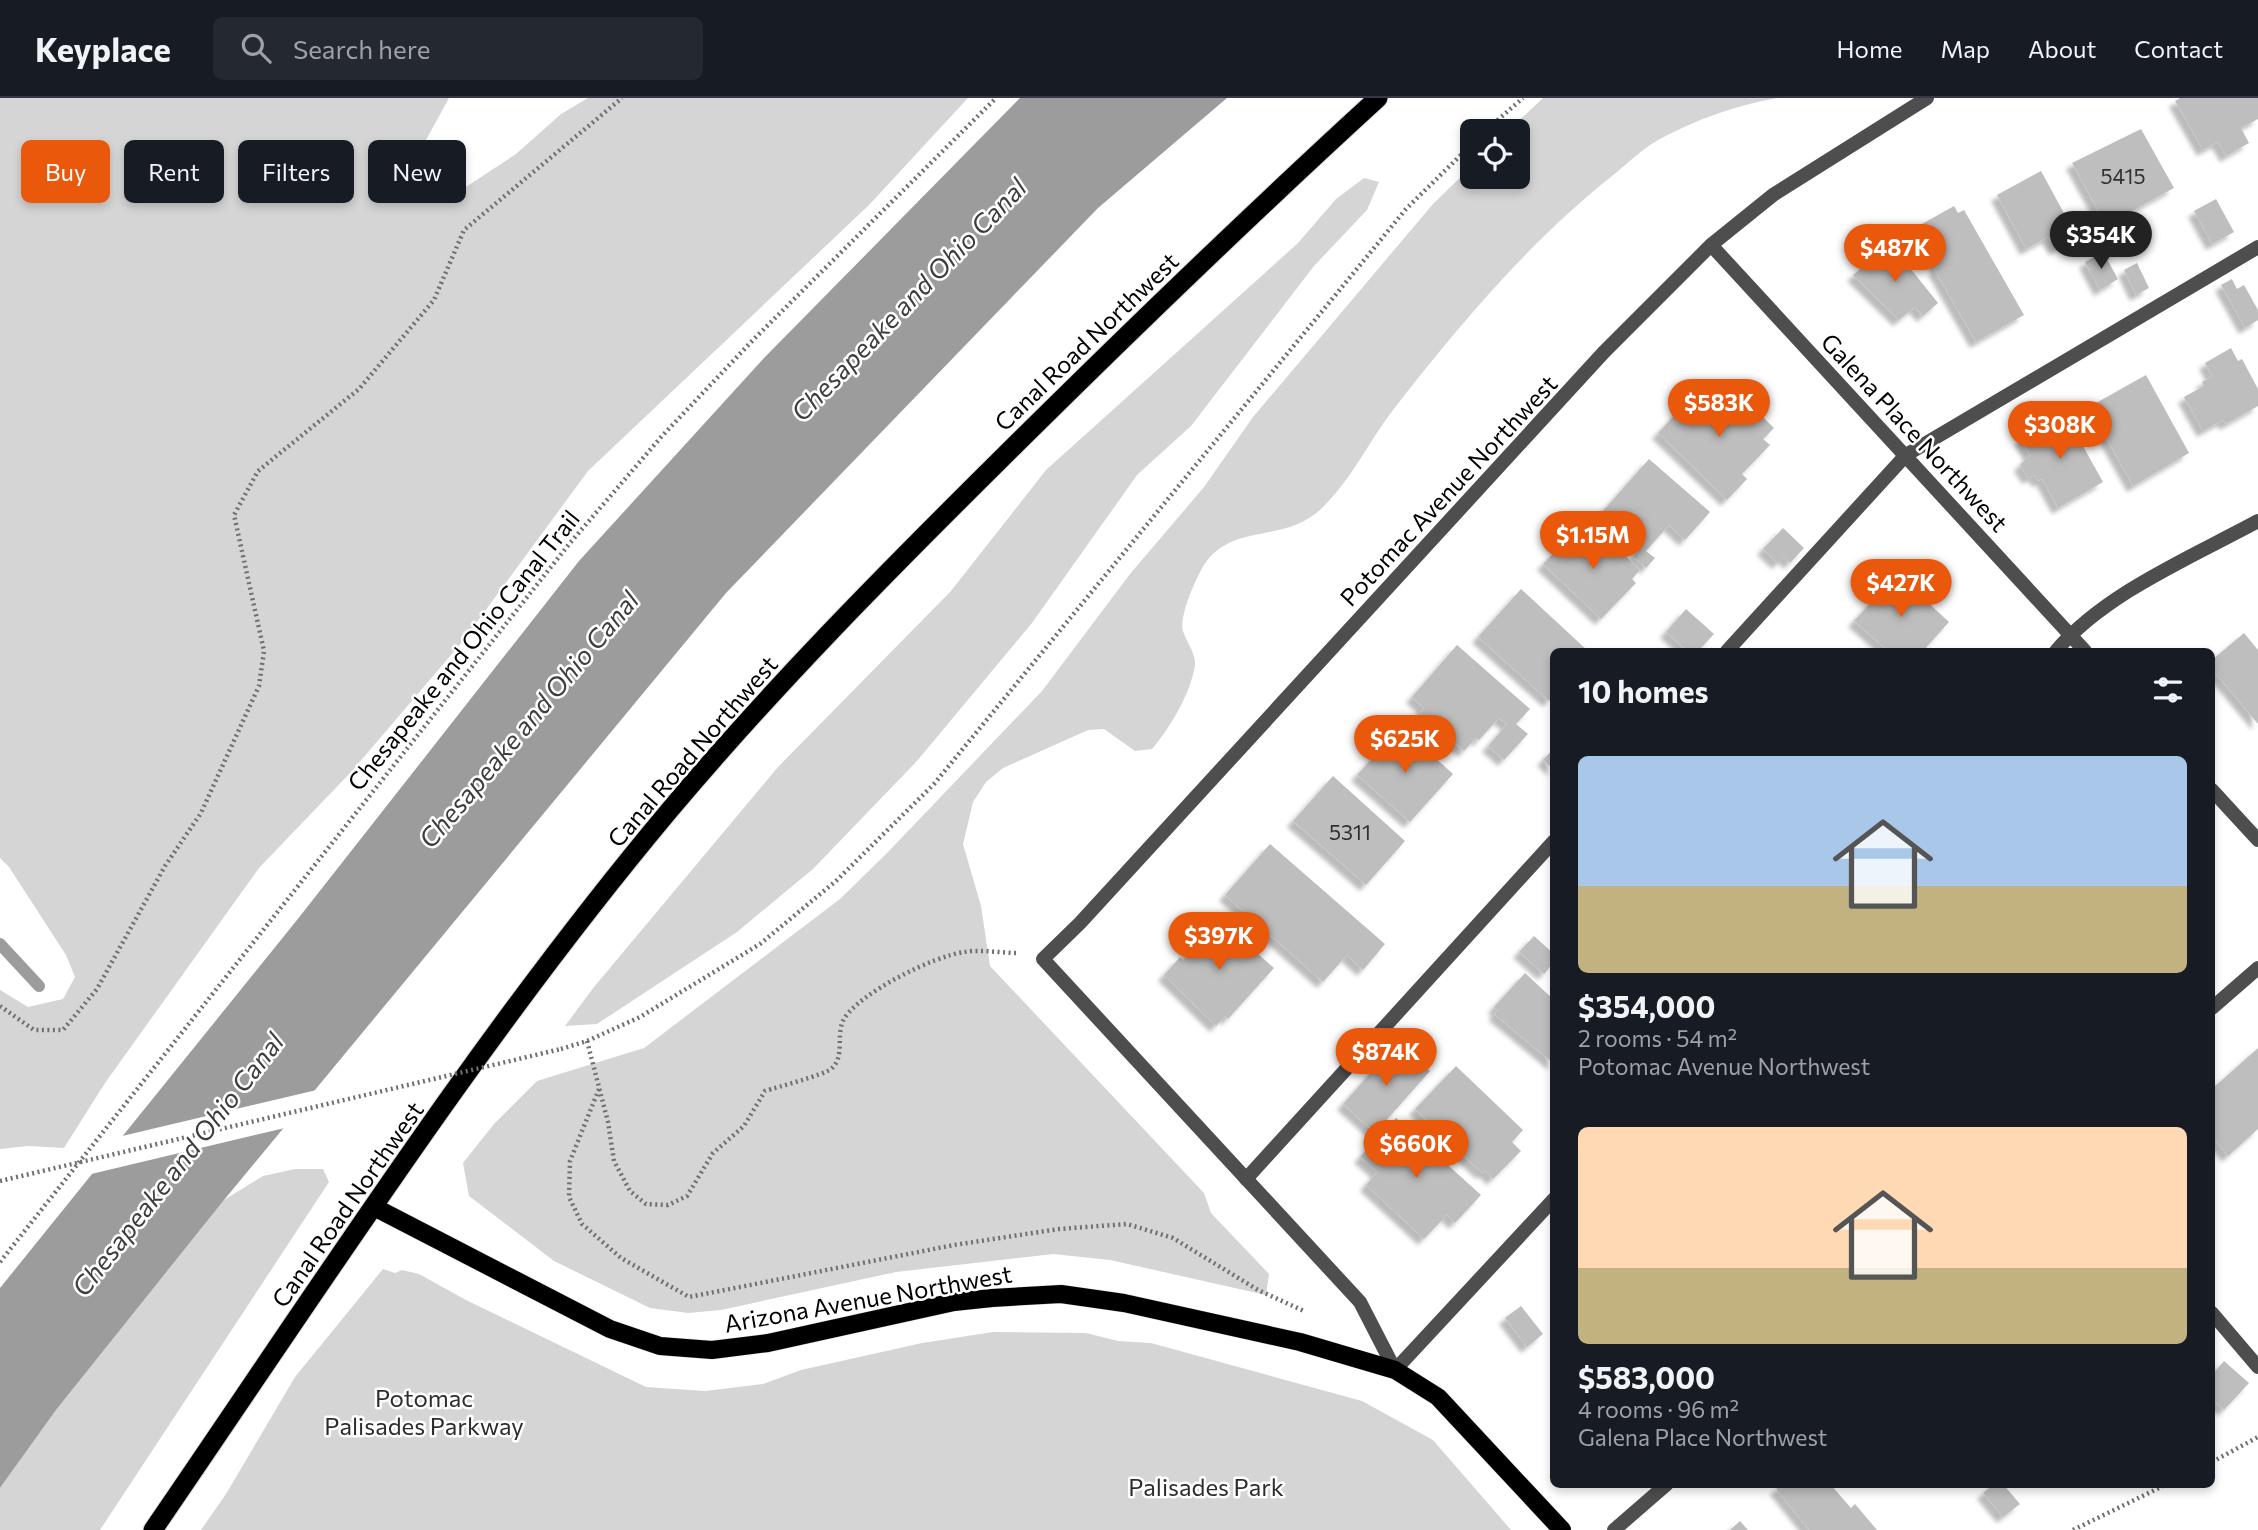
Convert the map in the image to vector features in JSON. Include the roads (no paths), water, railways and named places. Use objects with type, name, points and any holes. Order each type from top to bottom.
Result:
[{"type":"highway","name":"Canal Road Northwest","points":[[153,1530],[374,1207],[572,931],[666,815],[765,702],[918,541],[1112,349],[1378,98]]},
{"type":"main road","name":"Arizona Avenue Northwest","points":[[374,1207],[610,1329],[641,1341],[685,1350],[712,1350],[768,1343],[954,1303],[1061,1294],[1125,1303],[1300,1342],[1395,1370],[1438,1397],[1562,1530]]},
{"type":"street","name":"Potomac Avenue Northwest","points":[[1246,1178],[1043,960],[1090,913],[1604,352],[1711,245],[1765,201],[1927,98]]},
{"type":"street","name":"Galena Place Northwest","points":[[1711,245],[2082,648]]},
{"type":"street","points":[[1730,648],[1906,455],[2258,247]]},
{"type":"street","points":[[2059,648],[2070,635],[2117,599],[2258,521]]},
{"type":"street","points":[[2215,793],[2258,841]]},
{"type":"street","points":[[1550,845],[1246,1178],[1360,1302],[1395,1370],[1550,1203]]},
{"type":"street","points":[[2215,1005],[2258,968]]},
{"type":"street","points":[[2215,1317],[2258,1367]]},
{"type":"street","points":[[1614,1530],[1662,1488]]},
{"type":"water","name":"Chesapeake and Ohio Canal","points":[[1020,98],[1227,98],[1098,208],[726,593],[224,1200],[56,1410],[0,1488],[0,1288],[297,920],[579,561],[764,358]]},
{"type":"waterway","points":[[0,944],[39,986]]},
{"type":"park label","name":"Potomac Palisades Parkway","points":[[424,1411]]},
{"type":"park label","name":"Palisades Park","points":[[1206,1486]]}]
